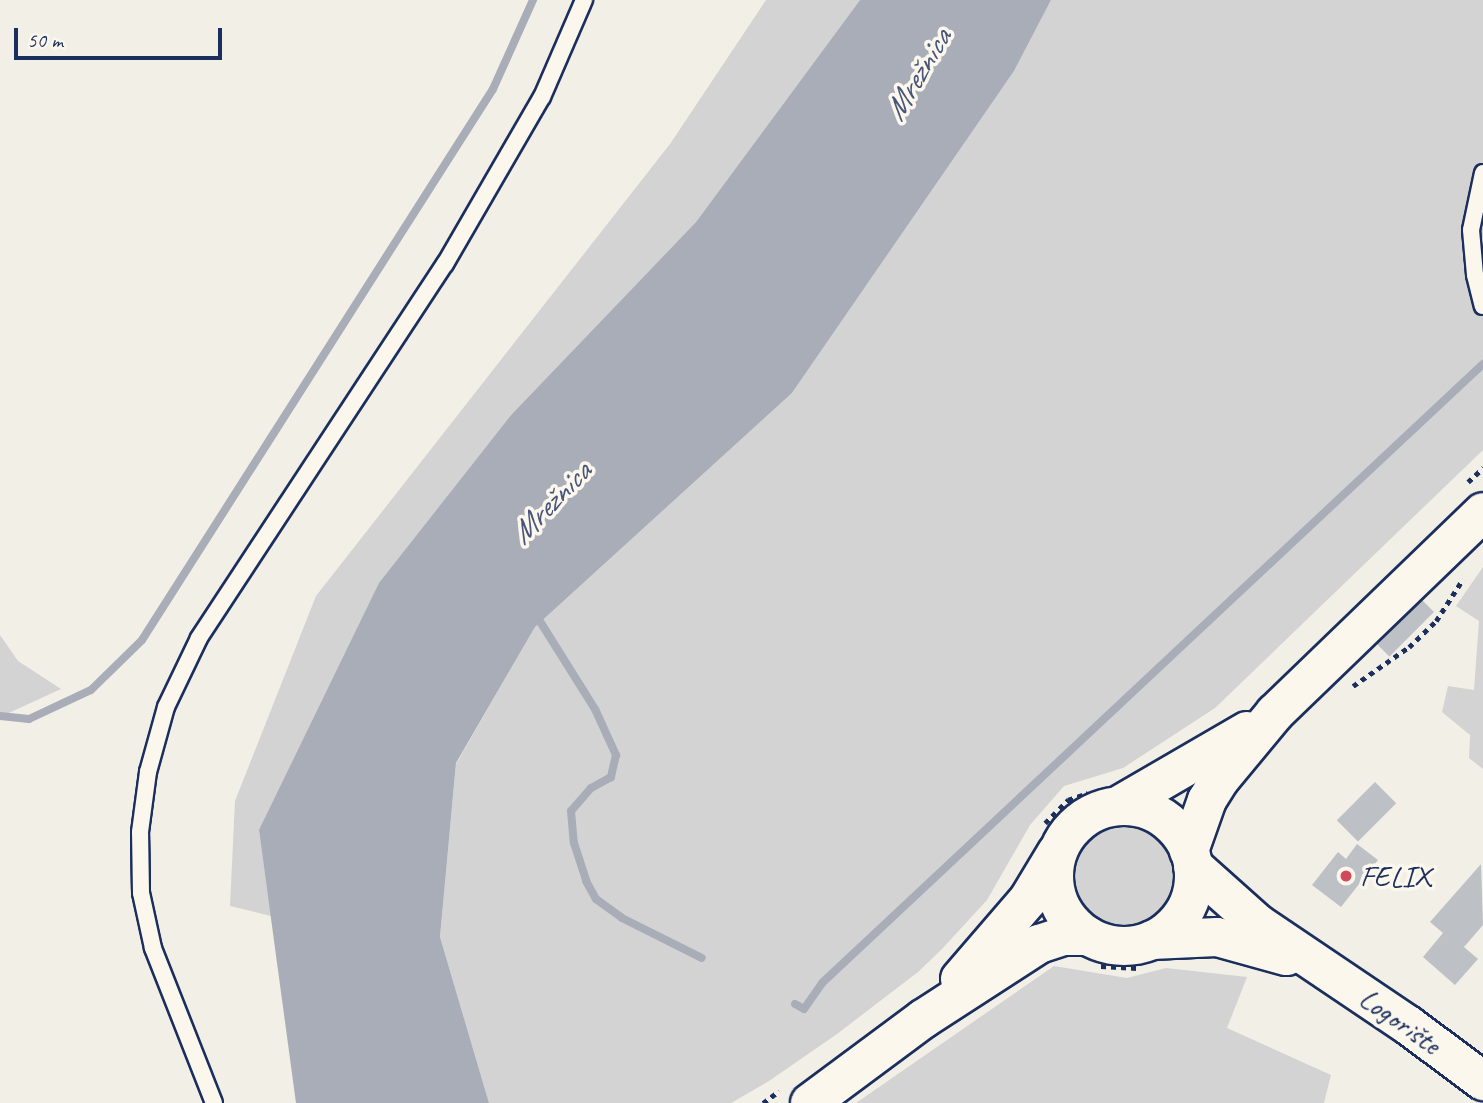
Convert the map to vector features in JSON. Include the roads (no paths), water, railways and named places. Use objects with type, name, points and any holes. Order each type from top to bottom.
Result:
[{"type":"main road","points":[[810,1103],[923,1019],[1038,944],[1063,936],[1092,951],[1109,944],[1131,945],[1149,953],[1185,910],[1193,889],[1191,858],[1207,800],[1275,713],[1483,512]]},
{"type":"main road","points":[[923,1019],[1028,900],[1045,877],[1069,833],[1083,819],[1118,806],[1163,782],[1275,713]]},
{"type":"main road","points":[[1118,806],[1141,808],[1161,817],[1178,831],[1191,858]]},
{"type":"main road","points":[[1059,849],[1054,869],[1055,888],[1061,907],[1092,951]]},
{"type":"main road","name":"Logorište","points":[[1191,858],[1233,903],[1315,965],[1408,1025],[1483,1081]]},
{"type":"main road","name":"Logorište","points":[[1149,953],[1217,937],[1315,965]]},
{"type":"lane","points":[[214,1103],[153,948],[141,893],[142,820],[148,772],[166,707],[199,638],[445,264],[542,97],[584,0]]},
{"type":"lane","points":[[1483,173],[1471,230],[1475,275],[1483,306]]},
{"type":"water","name":"Mrežnica","points":[[860,0],[1051,0],[1014,71],[792,393],[535,627],[456,763],[440,937],[489,1103],[296,1103],[259,830],[379,583],[512,414],[696,222]]},
{"type":"waterway","points":[[0,716],[29,719],[91,690],[142,640],[493,89],[533,0]]},
{"type":"waterway","points":[[795,1004],[804,1009],[822,983],[1483,364]]},
{"type":"waterway","points":[[536,615],[595,709],[616,755],[611,777],[591,788],[571,811],[574,843],[586,881],[596,899],[622,918],[702,958]]},
{"type":"place","name":"FELIX","points":[[1346,876]]}]
